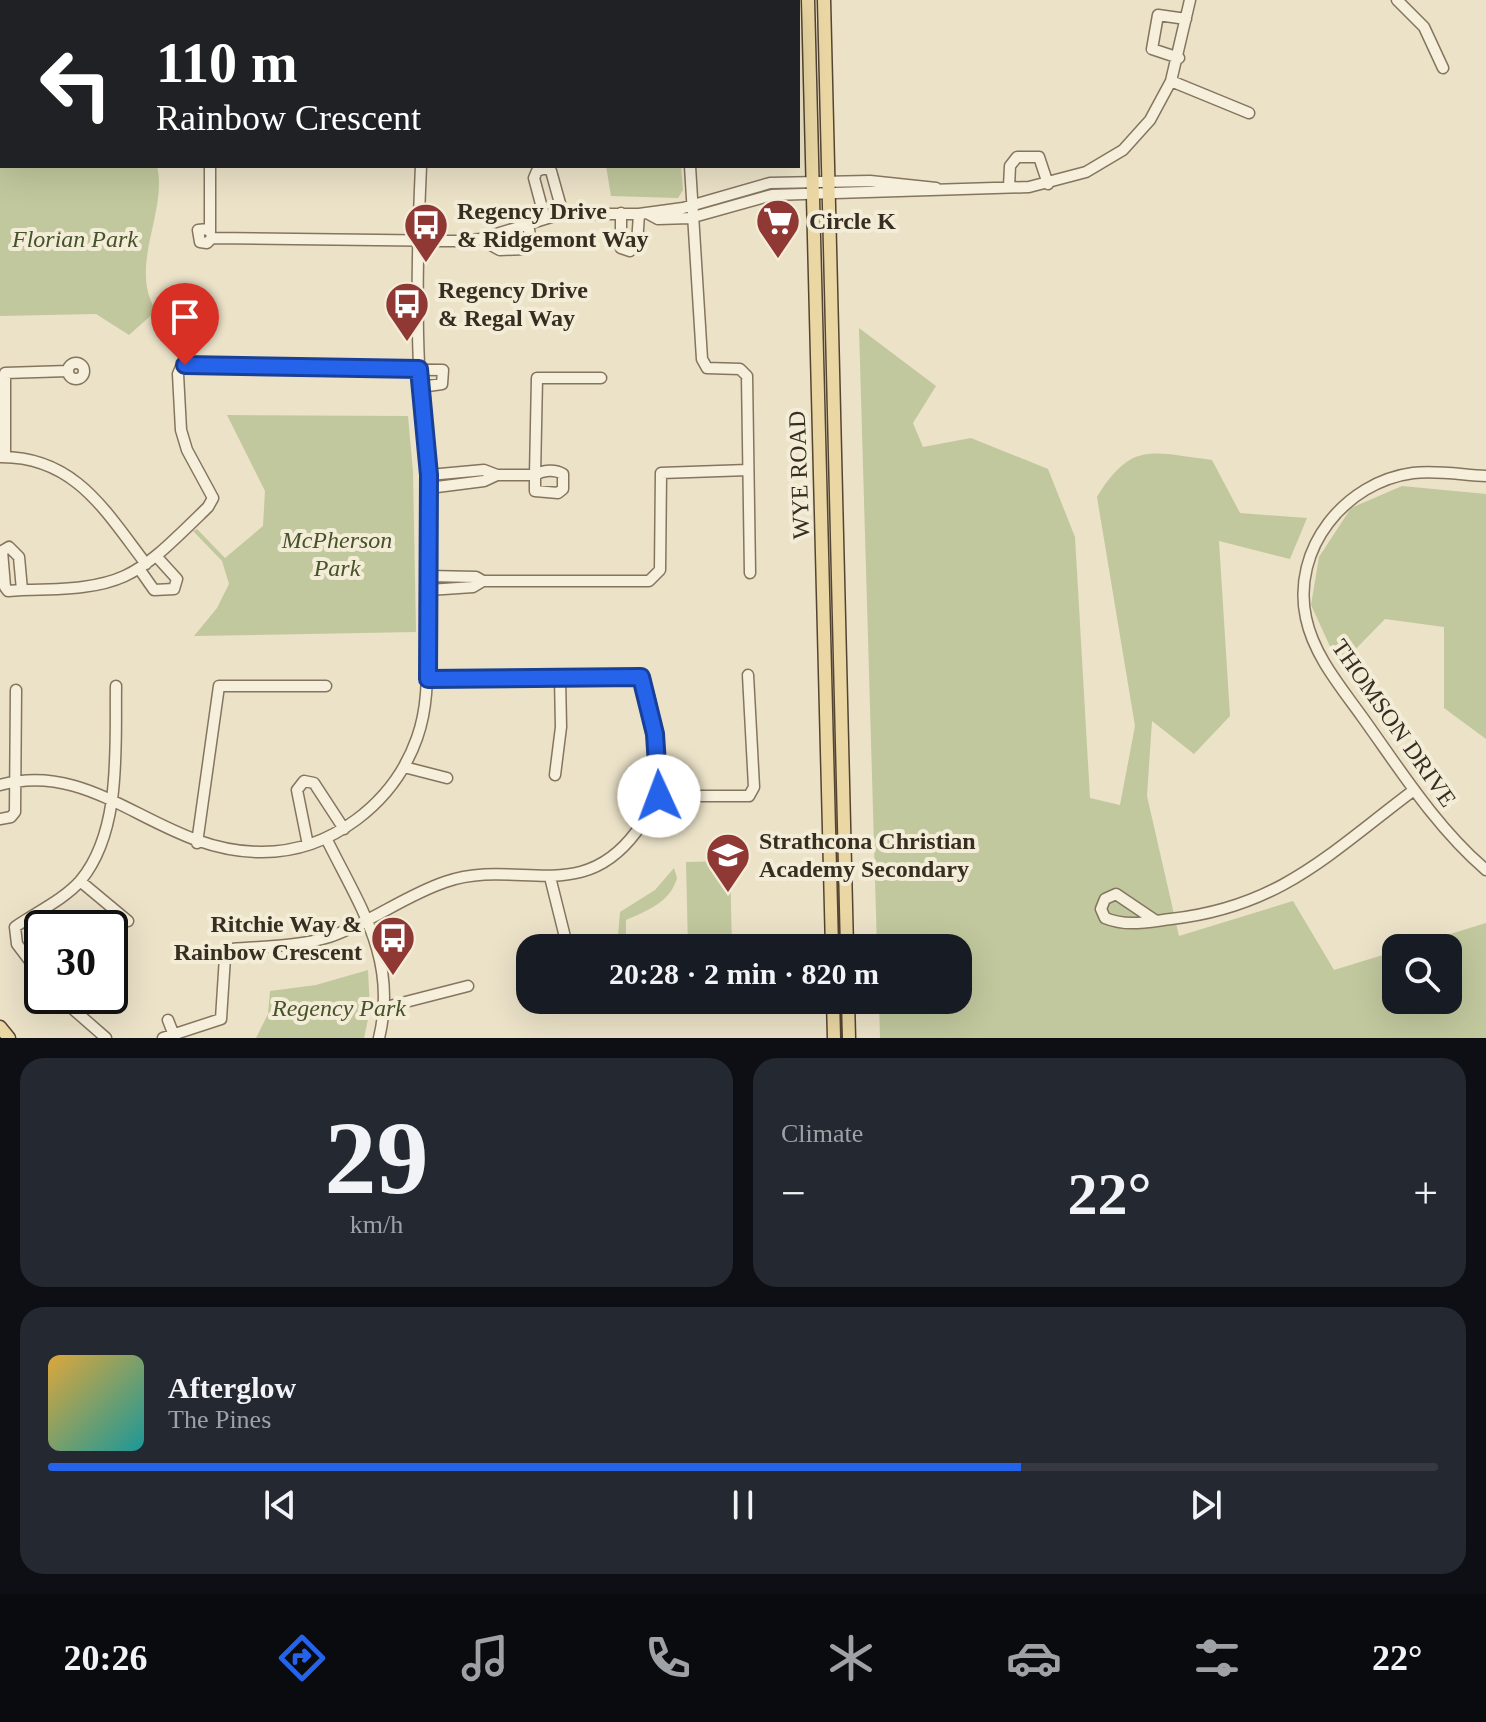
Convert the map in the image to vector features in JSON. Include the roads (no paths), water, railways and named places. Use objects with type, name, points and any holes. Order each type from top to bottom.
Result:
[{"type":"main road","name":"WYE ROAD","points":[[808,0],[832,934]]},
{"type":"main road","name":"WYE ROAD","points":[[824,0],[847,934]]},
{"type":"main road","points":[[833,1014],[834,1038]]},
{"type":"main road","points":[[848,1014],[849,1038]]},
{"type":"main road","points":[[0,1027],[9,1038]]},
{"type":"street","points":[[210,168],[210,233],[418,240],[480,239],[563,214],[643,214],[658,219],[760,197],[1048,184],[1086,172],[1123,150],[1150,120],[1171,81],[1179,58],[1190,0]]},
{"type":"street","points":[[1397,0],[1424,27],[1443,68]]},
{"type":"street","points":[[1179,58],[1152,49],[1154,22],[1158,15],[1165,14],[1186,19]]},
{"type":"street","points":[[1171,81],[1249,113]]},
{"type":"street","points":[[1009,187],[1010,166],[1017,157],[1039,157],[1048,184]]},
{"type":"street","points":[[0,785],[15,781],[58,779],[197,843],[254,852],[308,845],[344,829],[372,808],[404,767],[425,713],[428,679],[429,475],[419,369],[421,168]]},
{"type":"street","points":[[545,219],[534,178],[537,171],[545,168],[551,171],[563,214]]},
{"type":"street","points":[[690,168],[702,359],[707,368],[745,371],[750,573]]},
{"type":"street","points":[[692,212],[757,185],[829,181],[907,183],[936,188]]},
{"type":"street","points":[[621,213],[621,248],[630,251],[637,244],[643,214]]},
{"type":"street","points":[[480,239],[500,250],[526,249],[531,240],[528,225]]},
{"type":"street","points":[[22,590],[102,586],[143,567],[157,557],[213,498],[187,450],[181,430],[178,374],[181,367],[440,368],[445,374],[442,384],[421,387]]},
{"type":"street","points":[[68,371],[5,373],[3,457],[54,467],[84,485],[143,567],[154,590],[174,589],[177,579],[157,557]]},
{"type":"street","points":[[429,475],[484,470],[497,475],[535,475],[537,378],[601,378]]},
{"type":"street","points":[[429,576],[476,577],[483,581],[649,581],[660,570],[661,473],[748,470]]},
{"type":"street","name":"THOMSON DRIVE","points":[[1486,476],[1412,473],[1360,491],[1324,526],[1305,570],[1305,616],[1317,651],[1414,790],[1459,846],[1486,870]]},
{"type":"street","points":[[429,488],[484,481],[497,475]]},
{"type":"street","points":[[429,590],[473,587],[483,581]]},
{"type":"street","points":[[659,796],[749,796],[754,787],[748,675]]},
{"type":"street","points":[[555,775],[561,727],[560,677]]},
{"type":"street","points":[[168,1020],[171,1037],[221,1019],[225,957],[232,949],[297,945],[367,921],[425,890],[458,878],[577,875],[611,859],[625,848],[659,796],[658,753],[644,679],[428,679]]},
{"type":"street","points":[[39,910],[80,881],[105,829],[111,801],[116,686]]},
{"type":"street","points":[[197,843],[219,686],[326,686]]},
{"type":"street","points":[[0,819],[11,817],[15,812],[16,690]]},
{"type":"street","points":[[404,767],[447,778]]},
{"type":"street","points":[[308,845],[297,790],[304,781],[314,783],[344,829]]},
{"type":"street","points":[[1156,921],[1116,894],[1105,899],[1101,909],[1105,918],[1122,925],[1211,915],[1250,903],[1295,880],[1414,790]]},
{"type":"street","points":[[326,838],[367,921],[384,965],[386,1007],[379,1038]]},
{"type":"street","points":[[550,877],[564,934]]},
{"type":"street","points":[[80,881],[115,910]]},
{"type":"street","points":[[24,921],[15,927],[17,944],[24,953]]},
{"type":"street","points":[[386,1007],[468,986]]},
{"type":"street","points":[[79,1014],[106,1038]]},
{"type":"place","name":"Circle K","points":[[778,260]]},
{"type":"place","name":"Regency Drive & Ridgemont Way","points":[[426,264]]},
{"type":"place","name":"Regency Drive & Regal Way","points":[[407,343]]},
{"type":"place","name":"Strathcona Christian Academy Secondary","points":[[728,894]]},
{"type":"place","name":"Ritchie Way & Rainbow Crescent","points":[[393,977]]},
{"type":"park label","name":"Florian Park","points":[[75,239]]},
{"type":"park label","name":"McPherson Park","points":[[337,554]]},
{"type":"park label","name":"Regency Park","points":[[339,1008]]}]
